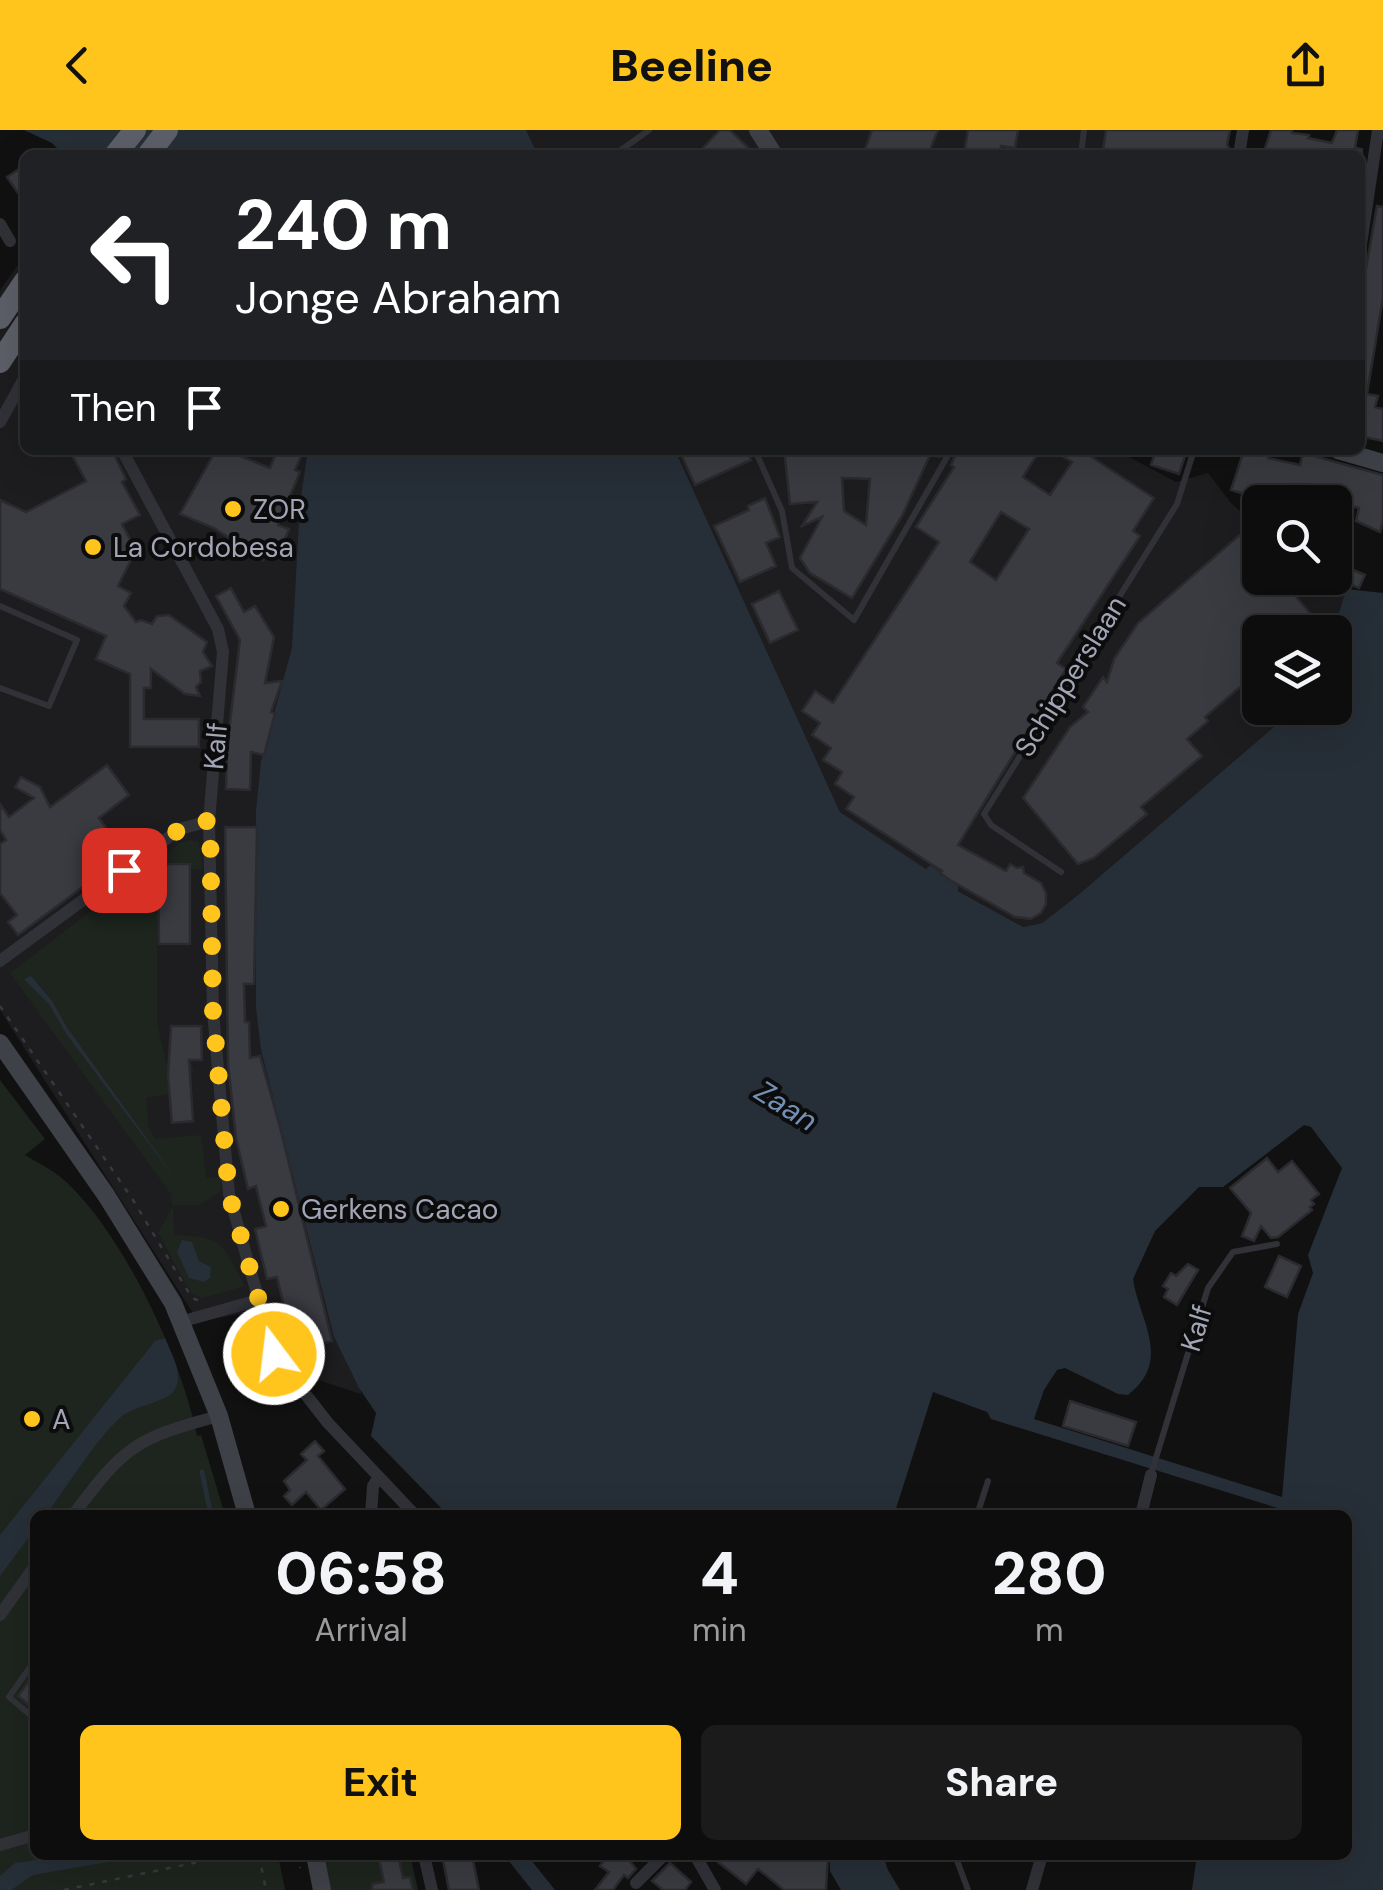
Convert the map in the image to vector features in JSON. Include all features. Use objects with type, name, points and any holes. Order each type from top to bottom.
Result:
[{"type":"highway","points":[[120,150],[135,130]]},
{"type":"highway","points":[[152,150],[167,130]]},
{"type":"highway","points":[[0,318],[20,288]]},
{"type":"highway","points":[[0,362],[20,332]]},
{"type":"main road","points":[[1355,455],[1383,463]]},
{"type":"main road","points":[[0,1043],[106,1195],[173,1303],[219,1416],[246,1510]]},
{"type":"main road","points":[[316,1860],[322,1890]]},
{"type":"street","points":[[1365,217],[1378,130]]},
{"type":"street","points":[[0,224],[10,242]]},
{"type":"street","points":[[0,422],[20,386]]},
{"type":"street","name":"Kalf","points":[[125,455],[218,630],[223,652],[210,820],[213,1012],[229,1194],[274,1354],[328,1423],[411,1510]]},
{"type":"street","points":[[0,960],[180,829],[210,820]]},
{"type":"street","points":[[180,1322],[259,1300]]},
{"type":"street","points":[[77,1510],[131,1446],[161,1432],[219,1416]]},
{"type":"street","points":[[1142,1510],[1151,1474]]},
{"type":"street","points":[[371,1510],[373,1486],[379,1477]]},
{"type":"street","points":[[0,1615],[30,1573]]},
{"type":"street","points":[[0,1844],[30,1836]]},
{"type":"street","points":[[425,1860],[432,1890]]},
{"type":"street","points":[[636,1883],[659,1860]]},
{"type":"street","points":[[698,1860],[715,1890]]},
{"type":"street","points":[[1032,1890],[1041,1860]]},
{"type":"lane","points":[[621,150],[649,130]]},
{"type":"lane","points":[[756,455],[782,511],[792,568],[854,620],[948,455]]},
{"type":"lane","name":"Schipperslaan","points":[[1061,872],[991,825],[984,814],[1177,504],[1192,455]]},
{"type":"lane","points":[[0,606],[77,640],[48,706],[0,688]]},
{"type":"lane","name":"Kalf","points":[[1151,1474],[1208,1288],[1233,1252],[1277,1244]]},
{"type":"lane","points":[[979,1510],[988,1481]]},
{"type":"lane","points":[[30,1667],[9,1696],[30,1715]]},
{"type":"lane","points":[[957,1860],[968,1890]]},
{"type":"path","points":[[0,1006],[133,1200],[192,1298],[204,1302]]},
{"type":"path","points":[[64,1890],[208,1860]]},
{"type":"path","points":[[260,1860],[266,1890]]},
{"type":"shaded area","points":[[526,130],[1188,130],[1185,150],[536,150]]},
{"type":"shaded area","points":[[20,262],[20,455],[349,455],[310,665],[361,1394],[294,1372],[253,1312],[198,1321],[0,1010],[0,290]]},
{"type":"shaded area","points":[[677,455],[1125,455],[1176,482],[1208,473],[1242,513],[1242,595],[1344,595],[1338,615],[1242,615],[1242,725],[1276,725],[1042,923],[1023,927],[957,890],[930,865],[927,870],[840,812]]},
{"type":"shaded area","points":[[199,842],[203,869],[157,869],[157,1023],[166,1062],[192,1064],[194,1073],[169,1076],[170,1094],[146,1098],[148,1127],[156,1139],[201,1135],[206,1178],[223,1176],[220,1192],[199,1205],[172,1205],[171,1194],[10,973],[180,843]]},
{"type":"shaded area","points":[[0,1080],[45,1139],[25,1155],[60,1176],[86,1203],[108,1232],[147,1299],[178,1371],[224,1510],[30,1510],[30,1860],[279,1860],[285,1890],[0,1890]]},
{"type":"shaded area","points":[[173,1206],[174,1235],[203,1237],[220,1245],[245,1286],[202,1298],[192,1294],[158,1233]]},
{"type":"shaded area","points":[[324,1860],[411,1860],[418,1890],[330,1890]]},
{"type":"water","points":[[24,130],[526,130],[536,150],[59,150]]},
{"type":"water","name":"Zaan","points":[[307,455],[677,455],[840,812],[926,869],[930,865],[958,883],[958,891],[1023,927],[1042,923],[1078,895],[1276,725],[1352,725],[1352,615],[1338,615],[1344,595],[1352,595],[1352,590],[1383,593],[1383,1890],[1192,1890],[1196,1860],[1352,1860],[1352,1510],[1284,1510],[991,1419],[987,1412],[933,1392],[896,1510],[443,1510],[371,1436],[376,1413],[334,1337],[261,1050],[256,1008],[256,811],[261,761],[292,648],[300,503]],"holes":[[[1304,1125],[1311,1127],[1342,1168],[1308,1255],[1313,1273],[1298,1314],[1282,1497],[1034,1419],[1044,1390],[1057,1370],[1065,1368],[1118,1394],[1128,1395],[1141,1382],[1149,1368],[1150,1339],[1133,1279],[1155,1231],[1199,1187],[1223,1187]]]},
{"type":"water","points":[[31,976],[180,1185],[67,1035],[49,1004],[24,979]]},
{"type":"water","points":[[182,1240],[192,1242],[199,1261],[211,1267],[210,1278],[204,1282],[189,1278],[177,1252]]},
{"type":"water","points":[[165,1338],[173,1357],[177,1370],[175,1389],[121,1417],[50,1510],[30,1510],[30,1536],[0,1576],[0,1535],[155,1341]]},
{"type":"water","points":[[120,1860],[33,1875],[11,1890],[0,1890],[0,1876],[15,1863]]},
{"type":"water","points":[[508,1860],[531,1860],[555,1890],[532,1890]]},
{"type":"water","points":[[830,1860],[885,1860],[900,1890],[841,1890],[830,1871]]},
{"type":"building","points":[[720,130],[730,130],[751,150],[701,150]]},
{"type":"building","points":[[872,130],[938,130],[930,150],[865,150]]},
{"type":"building","points":[[968,130],[1018,130],[1015,148],[965,150]]},
{"type":"building","points":[[1106,130],[1230,130],[1229,150],[1103,150]]},
{"type":"building","points":[[1271,130],[1292,130],[1332,143],[1337,130],[1358,130],[1355,148],[1362,149],[1362,150],[1265,150]]},
{"type":"building","points":[[20,168],[20,196],[7,177]]},
{"type":"building","points":[[1377,206],[1383,207],[1383,297],[1367,394],[1378,396],[1375,407],[1383,409],[1383,441],[1365,437],[1365,274]]},
{"type":"building","points":[[72,455],[114,455],[126,479],[122,482],[140,515],[122,524],[138,555],[132,558],[118,586],[131,593],[124,606],[136,622],[152,624],[157,616],[169,615],[207,642],[203,652],[212,666],[200,671],[201,682],[196,687],[200,696],[185,694],[151,669],[151,688],[144,688],[144,719],[199,719],[199,747],[130,747],[130,674],[96,659],[106,636],[0,589],[0,500],[26,512],[86,481]]},
{"type":"building","name":"ZOR","points":[[213,455],[238,455],[270,468],[275,455],[302,455],[295,470],[300,472],[278,525],[289,529],[280,552],[268,547],[263,560],[214,528],[180,514]]},
{"type":"building","points":[[681,455],[749,455],[751,460],[695,485]]},
{"type":"building","points":[[785,455],[930,455],[902,516],[852,598],[810,573],[800,558],[822,517],[802,526],[817,502],[790,504]],"holes":[[[842,478],[870,479],[866,525],[844,511]]]},
{"type":"building","points":[[956,455],[1037,455],[1023,477],[1050,495],[1072,462],[1060,455],[1089,455],[1154,498],[1133,531],[1140,536],[1057,663],[1066,669],[958,845],[1006,871],[1010,864],[1023,867],[1024,873],[1041,883],[1046,904],[1031,919],[1015,917],[950,880],[846,809],[854,797],[835,784],[842,772],[823,760],[831,748],[812,735],[820,723],[802,711],[815,691],[833,703],[939,542],[916,527],[954,467],[951,465]],"holes":[[[1001,512],[1029,529],[996,580],[970,562]]]},
{"type":"building","points":[[1154,455],[1185,455],[1179,474],[1151,465]]},
{"type":"building","points":[[1242,455],[1269,455],[1268,458],[1300,465],[1302,455],[1310,455],[1383,475],[1383,520],[1380,532],[1356,521],[1359,508],[1352,506],[1352,485],[1242,485],[1242,493],[1231,490]]},
{"type":"building","points":[[765,498],[780,537],[766,543],[776,566],[740,582],[714,526]]},
{"type":"building","points":[[1242,533],[1242,595],[1295,595],[1312,615],[1242,615],[1242,685],[1205,717],[1208,721],[1187,739],[1202,756],[1141,807],[1147,814],[1094,858],[1078,864],[1023,798],[1070,727],[1088,712],[1083,707],[1103,677],[1107,682],[1114,659],[1138,623]]},
{"type":"building","points":[[1352,569],[1365,575],[1359,588],[1352,585]]},
{"type":"building","points":[[231,588],[244,612],[255,606],[274,637],[265,683],[282,681],[271,712],[275,713],[264,755],[251,752],[250,790],[226,789],[240,640],[216,596]]},
{"type":"building","points":[[779,591],[798,630],[770,643],[752,604]]},
{"type":"building","points":[[107,765],[129,795],[99,818],[126,855],[18,935],[8,922],[17,915],[0,893],[0,844],[6,840],[0,830],[0,804],[9,817],[34,798],[15,787],[21,777],[40,787],[50,807]]},
{"type":"building","name":"Gerkens Cacao","points":[[225,827],[257,827],[254,984],[244,984],[250,1058],[260,1056],[332,1341],[294,1350],[277,1277],[267,1279],[255,1229],[266,1226],[256,1186],[248,1189],[236,1138],[228,1063]]},
{"type":"building","points":[[158,864],[190,864],[190,944],[159,944]]},
{"type":"building","points":[[171,1026],[201,1026],[202,1060],[189,1060],[193,1121],[172,1123],[168,1076]]},
{"type":"building","points":[[1267,1158],[1278,1172],[1292,1161],[1319,1194],[1311,1200],[1312,1210],[1278,1237],[1271,1238],[1261,1226],[1254,1241],[1242,1236],[1251,1213],[1230,1188]]},
{"type":"building","points":[[1279,1256],[1301,1266],[1287,1297],[1265,1287]]},
{"type":"building","points":[[1188,1264],[1198,1270],[1177,1305],[1164,1297],[1168,1289],[1163,1286],[1171,1273],[1176,1276]]},
{"type":"building","points":[[1070,1401],[1136,1422],[1128,1446],[1063,1426]]},
{"type":"building","points":[[315,1441],[324,1451],[318,1456],[345,1489],[321,1510],[306,1492],[292,1505],[284,1496],[290,1490],[284,1481],[307,1460],[301,1454]]},
{"type":"building","points":[[30,1679],[30,1706],[18,1696]]},
{"type":"building","points":[[379,1860],[399,1860],[403,1878],[410,1877],[413,1890],[372,1890],[372,1884],[384,1882]]},
{"type":"building","points":[[443,1860],[473,1860],[479,1890],[449,1890]]},
{"type":"building","points":[[604,1860],[629,1860],[636,1869],[628,1878],[624,1875],[613,1890],[595,1890],[609,1872],[600,1866]]},
{"type":"building","points":[[715,1860],[828,1860],[826,1890],[784,1890],[758,1869],[746,1884]]},
{"type":"building","points":[[670,1863],[691,1882],[685,1890],[663,1890],[652,1881]]},
{"type":"waterway","points":[[202,1472],[210,1510]]},
{"type":"place","name":"ZOR","points":[[233,509]]},
{"type":"place","name":"La Cordobesa","points":[[93,547]]},
{"type":"place","name":"Gerkens Cacao","points":[[281,1209]]},
{"type":"place","name":"A","points":[[32,1419]]},
{"type":"route","points":[[124,870],[180,829],[210,820],[213,1012],[229,1194],[274,1354]]}]
